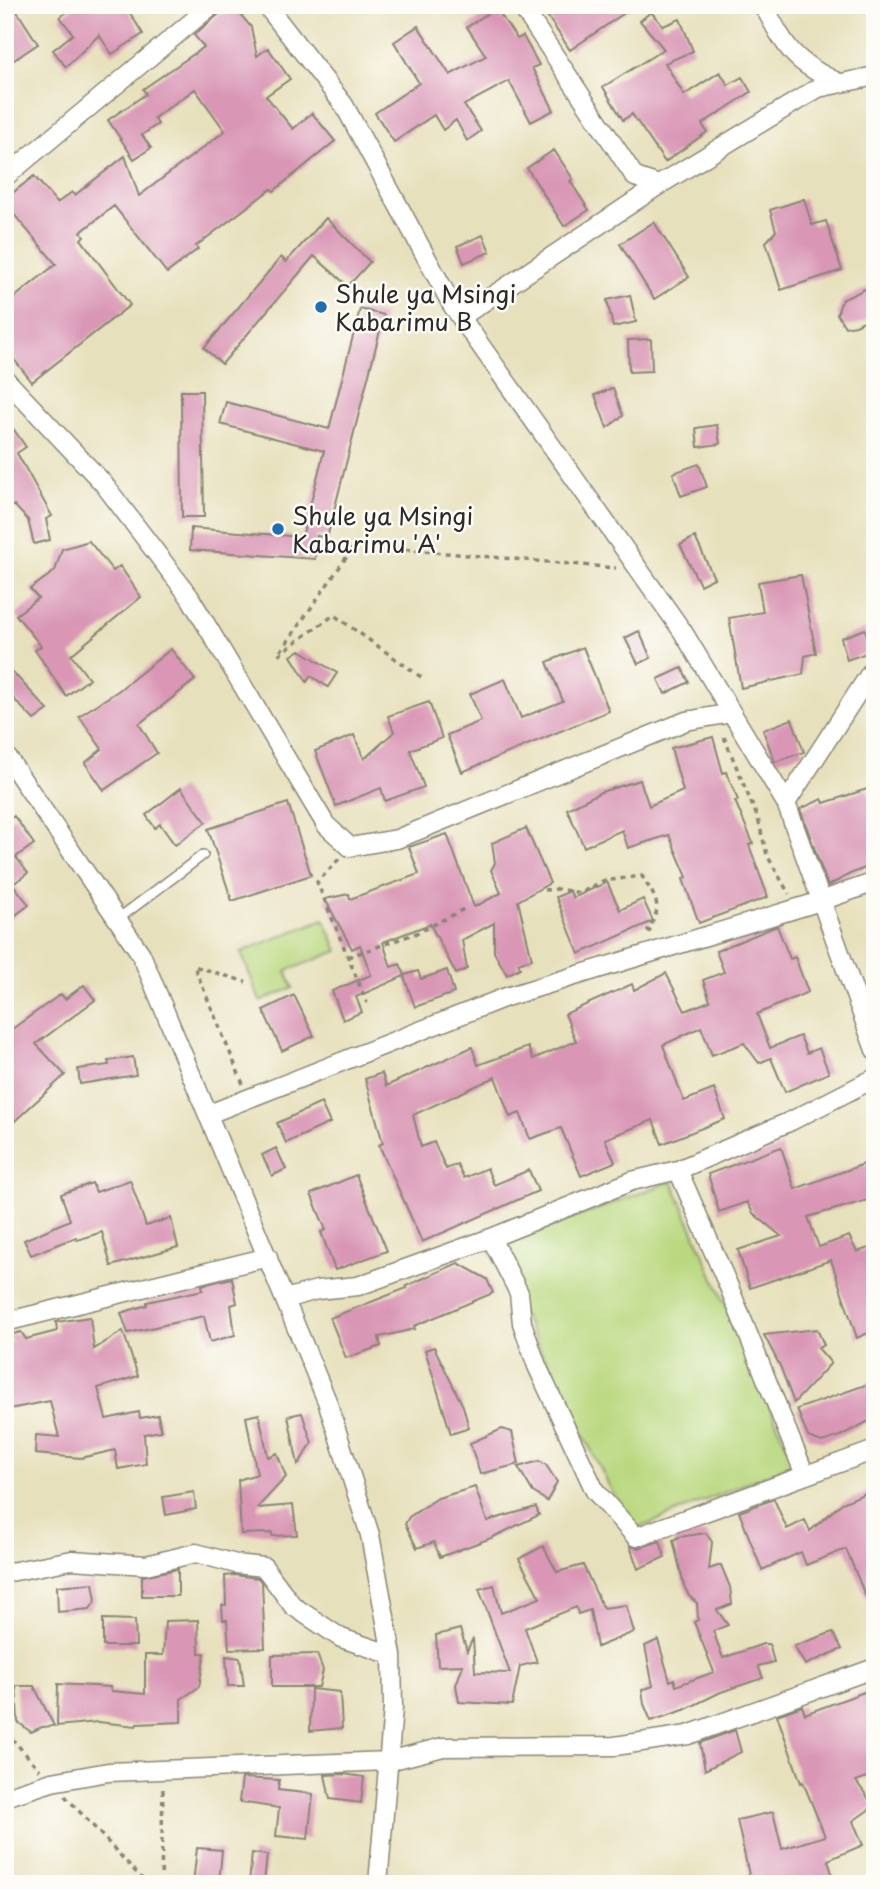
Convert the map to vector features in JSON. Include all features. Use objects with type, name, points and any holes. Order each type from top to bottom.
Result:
[{"type":"street","points":[[5,177],[212,5]]},
{"type":"street","points":[[266,5],[344,105],[461,317],[683,632],[723,715],[786,803],[875,1050]]},
{"type":"street","points":[[521,5],[635,177],[659,185]]},
{"type":"street","points":[[761,5],[784,44],[810,70],[839,83]]},
{"type":"street","points":[[461,317],[659,185],[818,88],[875,76]]},
{"type":"street","points":[[5,379],[103,483],[189,596],[326,825],[350,847],[397,839],[686,721],[723,715]]},
{"type":"street","points":[[786,803],[875,666]]},
{"type":"street","points":[[5,754],[141,954],[327,1401],[370,1535],[393,1655],[393,1708],[378,1884]]},
{"type":"street","points":[[209,1114],[506,997],[875,882]]},
{"type":"street","points":[[285,1299],[317,1290],[358,1286],[491,1238],[632,1181],[678,1170],[791,1121],[875,1078]]},
{"type":"street","points":[[678,1170],[729,1287],[805,1475]]},
{"type":"street","points":[[491,1238],[519,1293],[522,1323],[537,1366],[595,1491],[636,1537],[875,1450]]},
{"type":"street","points":[[5,1322],[268,1257]]},
{"type":"street","points":[[5,1573],[72,1559],[146,1565],[196,1553],[236,1564],[264,1567],[293,1606],[341,1638],[393,1655]]},
{"type":"street","points":[[5,1797],[52,1782],[108,1772],[389,1760],[443,1747],[615,1746],[688,1735],[875,1668]]},
{"type":"lane","points":[[117,919],[203,855]]},
{"type":"path","points":[[421,677],[334,615],[278,655],[355,545],[639,570]]},
{"type":"path","points":[[723,715],[758,819],[767,855],[797,908]]},
{"type":"path","points":[[350,847],[317,881],[367,1003]]},
{"type":"path","points":[[544,890],[559,889],[580,893],[603,881],[642,876],[656,899],[657,914],[648,930],[670,946]]},
{"type":"path","points":[[348,957],[417,933],[466,908]]},
{"type":"path","points":[[246,982],[194,966],[249,1099]]},
{"type":"path","points":[[5,1731],[147,1884]]},
{"type":"path","points":[[161,1884],[163,1770]]},
{"type":"green space","points":[[324,919],[338,951],[286,971],[293,988],[260,1001],[241,952]]},
{"type":"green space","points":[[672,1181],[794,1463],[632,1531],[490,1250]]},
{"type":"building","points":[[5,5],[13,5],[38,44],[5,66]]},
{"type":"building","points":[[77,5],[125,5],[143,34],[112,54],[99,35],[66,67],[53,50],[73,34],[60,17]]},
{"type":"building","points":[[540,5],[636,5],[570,50]]},
{"type":"building","points":[[223,8],[235,8],[251,27],[257,56],[268,48],[290,79],[266,96],[293,129],[312,113],[335,141],[274,191],[271,189],[196,246],[198,249],[167,273],[114,206],[81,232],[84,236],[81,239],[130,305],[32,382],[5,348],[5,305],[56,264],[5,204],[5,199],[34,176],[57,203],[72,192],[75,195],[125,156],[139,196],[225,131],[195,89],[154,118],[158,124],[142,135],[151,148],[134,159],[108,120],[146,94],[143,89],[204,47],[194,35]]},
{"type":"building","points":[[496,8],[517,39],[523,36],[539,65],[532,68],[554,110],[531,122],[509,81],[464,105],[481,131],[467,141],[456,120],[443,130],[434,115],[394,142],[375,113],[419,83],[394,42],[418,26],[450,75],[486,56],[467,27]]},
{"type":"building","points":[[651,12],[663,26],[680,19],[693,51],[665,63],[684,95],[720,72],[728,85],[742,77],[751,92],[702,124],[707,132],[665,162],[632,114],[623,120],[603,87],[664,49],[640,21]]},
{"type":"building","points":[[554,150],[589,210],[564,226],[527,168]]},
{"type":"building","points":[[804,199],[812,225],[826,221],[842,270],[781,290],[766,242],[776,231],[770,210]]},
{"type":"building","points":[[326,218],[370,262],[348,286],[314,256],[222,364],[204,348],[281,257],[286,262]]},
{"type":"building","points":[[654,222],[689,277],[654,299],[620,244]]},
{"type":"building","points":[[483,235],[490,252],[464,263],[457,246]]},
{"type":"building","points":[[875,284],[875,309],[869,311],[866,320],[845,327],[837,314],[842,300]]},
{"type":"building","points":[[630,295],[636,322],[613,327],[607,300]]},
{"type":"building","points":[[360,309],[384,315],[327,538],[317,536],[315,559],[190,550],[191,528],[302,537],[324,451],[220,424],[226,402],[329,429]]},
{"type":"building","points":[[651,339],[652,371],[629,372],[628,340]]},
{"type":"building","points":[[613,388],[623,416],[607,428],[595,395]]},
{"type":"building","points":[[181,391],[202,391],[204,517],[182,517]]},
{"type":"building","points":[[5,417],[26,447],[17,453],[52,516],[46,519],[50,540],[34,544],[28,520],[14,505],[5,510]]},
{"type":"building","points":[[717,425],[720,444],[698,447],[696,428]]},
{"type":"building","points":[[699,464],[707,487],[681,496],[673,473]]},
{"type":"building","points":[[695,537],[714,578],[700,585],[680,545]]},
{"type":"building","points":[[89,541],[113,571],[120,566],[141,597],[71,655],[89,679],[66,696],[35,650],[41,646],[16,615],[38,598],[30,589],[55,571],[62,549]]},
{"type":"building","points":[[801,575],[816,653],[805,656],[803,674],[741,688],[729,618],[763,612],[758,582]]},
{"type":"building","points":[[865,629],[872,651],[847,660],[841,638]]},
{"type":"building","points":[[639,631],[651,658],[638,664],[625,638]]},
{"type":"building","points":[[583,647],[609,711],[462,772],[447,735],[481,721],[470,694],[505,679],[521,718],[563,701],[547,662]]},
{"type":"building","points":[[171,649],[195,680],[139,724],[157,753],[104,790],[85,763],[102,749],[79,716],[118,691]]},
{"type":"building","points":[[300,650],[337,673],[328,687],[311,676],[307,682],[291,656]]},
{"type":"building","points":[[5,664],[48,710],[34,720],[5,690]]},
{"type":"building","points":[[682,668],[689,682],[665,694],[658,679]]},
{"type":"building","points":[[429,702],[442,738],[410,750],[424,787],[385,801],[381,788],[336,806],[315,751],[354,735],[364,759],[394,732],[388,716]]},
{"type":"building","points":[[792,719],[804,752],[775,762],[763,730]]},
{"type":"building","points":[[713,737],[723,773],[726,772],[738,800],[735,801],[753,843],[749,845],[768,897],[699,923],[683,879],[687,877],[669,835],[628,848],[622,830],[584,847],[567,809],[601,792],[640,780],[649,806],[683,791],[671,748]]},
{"type":"building","points":[[181,788],[206,822],[175,845],[160,824],[155,828],[146,815]]},
{"type":"building","points":[[867,789],[875,808],[875,864],[828,886],[800,809],[822,799],[824,803]]},
{"type":"building","points":[[288,803],[311,875],[232,901],[208,829]]},
{"type":"building","points":[[14,816],[34,844],[16,857],[28,873],[13,884],[29,905],[5,923],[5,822]]},
{"type":"building","points":[[526,828],[550,883],[518,901],[532,959],[518,963],[520,968],[507,975],[494,952],[494,923],[462,940],[467,969],[456,974],[430,924],[383,942],[391,967],[400,964],[405,975],[418,971],[421,979],[447,970],[454,993],[415,1007],[404,976],[356,997],[362,1012],[343,1020],[332,991],[371,975],[360,945],[352,949],[325,899],[349,894],[350,899],[419,874],[409,847],[447,834],[474,907],[501,893],[491,870],[495,863],[492,843]]},
{"type":"building","points":[[607,882],[620,910],[643,899],[653,921],[579,954],[556,897],[570,891],[573,898]]},
{"type":"building","points":[[777,926],[790,959],[795,957],[808,992],[757,1014],[770,1048],[800,1036],[807,1053],[819,1048],[829,1073],[785,1092],[771,1058],[759,1063],[744,1043],[712,1055],[701,1027],[663,1045],[684,1101],[714,1089],[725,1119],[662,1144],[653,1120],[605,1139],[615,1162],[581,1176],[561,1128],[530,1139],[520,1113],[510,1117],[495,1077],[413,1115],[421,1147],[434,1142],[446,1169],[457,1164],[464,1178],[487,1168],[494,1185],[529,1170],[538,1191],[422,1242],[379,1145],[383,1143],[365,1079],[382,1073],[386,1086],[472,1047],[478,1065],[528,1047],[533,1059],[576,1041],[565,1014],[632,984],[634,990],[666,973],[685,1011],[710,1001],[703,980],[724,972],[716,951]]},
{"type":"building","points":[[84,985],[95,1000],[36,1044],[65,1075],[5,1130],[5,1034],[61,994],[65,999]]},
{"type":"building","points":[[294,995],[314,1036],[282,1051],[263,1010]]},
{"type":"building","points":[[133,1057],[136,1075],[80,1084],[78,1069],[109,1065],[108,1061]]},
{"type":"building","points":[[321,1103],[330,1123],[286,1143],[277,1123]]},
{"type":"building","points":[[781,1147],[795,1189],[875,1160],[875,1198],[808,1217],[819,1247],[849,1236],[857,1252],[875,1246],[875,1330],[857,1338],[831,1260],[750,1288],[738,1250],[781,1236],[753,1213],[747,1202],[719,1212],[708,1174]]},
{"type":"building","points":[[276,1148],[286,1169],[272,1176],[262,1155]]},
{"type":"building","points":[[356,1175],[387,1251],[335,1270],[321,1232],[326,1230],[311,1194]]},
{"type":"building","points":[[130,1180],[146,1226],[171,1218],[178,1247],[111,1266],[102,1232],[77,1240],[76,1237],[31,1255],[24,1240],[70,1220],[61,1194],[92,1183],[96,1192]]},
{"type":"building","points":[[458,1263],[487,1279],[493,1293],[414,1326],[415,1329],[379,1337],[381,1346],[346,1358],[330,1318],[407,1288],[406,1286]]},
{"type":"building","points":[[232,1278],[237,1303],[231,1305],[235,1335],[210,1342],[204,1316],[128,1333],[121,1313],[147,1305],[147,1302],[203,1290],[202,1285]]},
{"type":"building","points":[[90,1317],[94,1349],[123,1331],[138,1376],[98,1388],[106,1419],[139,1412],[140,1418],[158,1415],[161,1431],[144,1434],[146,1464],[118,1469],[115,1450],[81,1458],[35,1454],[36,1435],[59,1437],[50,1401],[9,1409],[5,1389],[5,1346],[11,1345],[9,1335],[21,1332],[26,1339],[57,1331],[56,1322]]},
{"type":"building","points":[[817,1329],[824,1345],[818,1348],[831,1363],[794,1403],[780,1366],[764,1335]]},
{"type":"building","points":[[434,1347],[463,1406],[469,1428],[451,1434],[425,1350]]},
{"type":"building","points":[[871,1383],[875,1393],[875,1418],[822,1442],[808,1437],[797,1409]]},
{"type":"building","points":[[302,1413],[312,1443],[298,1465],[288,1416]]},
{"type":"building","points":[[259,1414],[268,1457],[277,1453],[286,1477],[257,1508],[293,1505],[297,1535],[241,1534],[238,1480],[257,1474],[246,1417]]},
{"type":"building","points":[[502,1429],[512,1432],[519,1464],[480,1474],[470,1443]]},
{"type":"building","points":[[539,1461],[546,1465],[557,1482],[547,1501],[533,1492],[518,1467]]},
{"type":"building","points":[[475,1487],[487,1521],[536,1507],[539,1515],[491,1538],[440,1557],[434,1542],[417,1548],[405,1524],[409,1517],[438,1498]]},
{"type":"building","points":[[875,1489],[875,1619],[846,1549],[806,1565],[801,1552],[762,1570],[739,1512],[774,1499],[787,1529],[805,1520],[810,1531],[842,1503]]},
{"type":"building","points":[[194,1492],[196,1509],[166,1515],[163,1497]]},
{"type":"building","points":[[706,1533],[712,1542],[709,1569],[721,1565],[730,1587],[732,1604],[717,1610],[728,1625],[713,1631],[723,1658],[769,1644],[774,1662],[758,1666],[763,1678],[651,1721],[642,1690],[653,1686],[645,1646],[658,1640],[670,1681],[674,1679],[676,1686],[714,1672],[694,1622],[698,1620],[697,1603],[689,1596],[684,1586],[673,1540]]},
{"type":"building","points":[[660,1541],[665,1557],[638,1569],[630,1546],[639,1548]]},
{"type":"building","points":[[543,1546],[557,1572],[583,1565],[603,1608],[626,1605],[634,1632],[597,1647],[590,1610],[578,1614],[576,1607],[525,1628],[537,1662],[520,1666],[512,1705],[459,1702],[456,1685],[463,1665],[438,1666],[436,1635],[460,1629],[467,1651],[473,1638],[475,1672],[510,1673],[479,1589],[494,1585],[501,1613],[540,1598],[519,1559]]},
{"type":"building","points":[[178,1569],[178,1596],[142,1596],[142,1576]]},
{"type":"building","points":[[225,1576],[258,1578],[262,1583],[265,1648],[229,1649],[227,1620],[223,1620],[222,1605],[226,1605]]},
{"type":"building","points":[[93,1583],[96,1600],[90,1609],[58,1612],[57,1586]]},
{"type":"building","points":[[103,1619],[135,1620],[136,1646],[103,1646]]},
{"type":"building","points":[[198,1620],[199,1653],[205,1653],[199,1687],[181,1699],[181,1722],[136,1726],[98,1722],[57,1726],[58,1684],[110,1687],[111,1691],[145,1694],[145,1655],[163,1655],[165,1621]]},
{"type":"building","points":[[833,1632],[842,1649],[805,1665],[794,1646]]},
{"type":"building","points":[[317,1654],[323,1670],[319,1687],[272,1687],[272,1655]]},
{"type":"building","points":[[226,1656],[240,1658],[244,1686],[228,1686]]},
{"type":"building","points":[[16,1686],[34,1686],[54,1726],[31,1732],[18,1722]]},
{"type":"building","points":[[875,1688],[875,1774],[856,1781],[874,1806],[853,1821],[863,1845],[828,1860],[835,1884],[751,1884],[737,1820],[773,1812],[782,1849],[825,1836],[803,1782],[801,1783],[777,1715],[802,1706],[805,1714]]},
{"type":"building","points":[[311,1689],[340,1692],[342,1728],[310,1731]]},
{"type":"building","points":[[735,1730],[741,1752],[705,1770],[700,1743]]},
{"type":"building","points":[[325,1775],[364,1777],[361,1803],[330,1799]]},
{"type":"building","points":[[242,1778],[279,1780],[278,1790],[313,1794],[308,1839],[276,1836],[279,1808],[239,1802]]},
{"type":"building","points":[[197,1848],[222,1850],[219,1884],[193,1884]]},
{"type":"building","points":[[252,1853],[267,1855],[264,1884],[249,1884]]},
{"type":"place","name":"Shule ya Msingi Kabarimu B","points":[[321,307]]},
{"type":"place","name":"Shule ya Msingi Kabarimu 'A'","points":[[278,529]]}]
